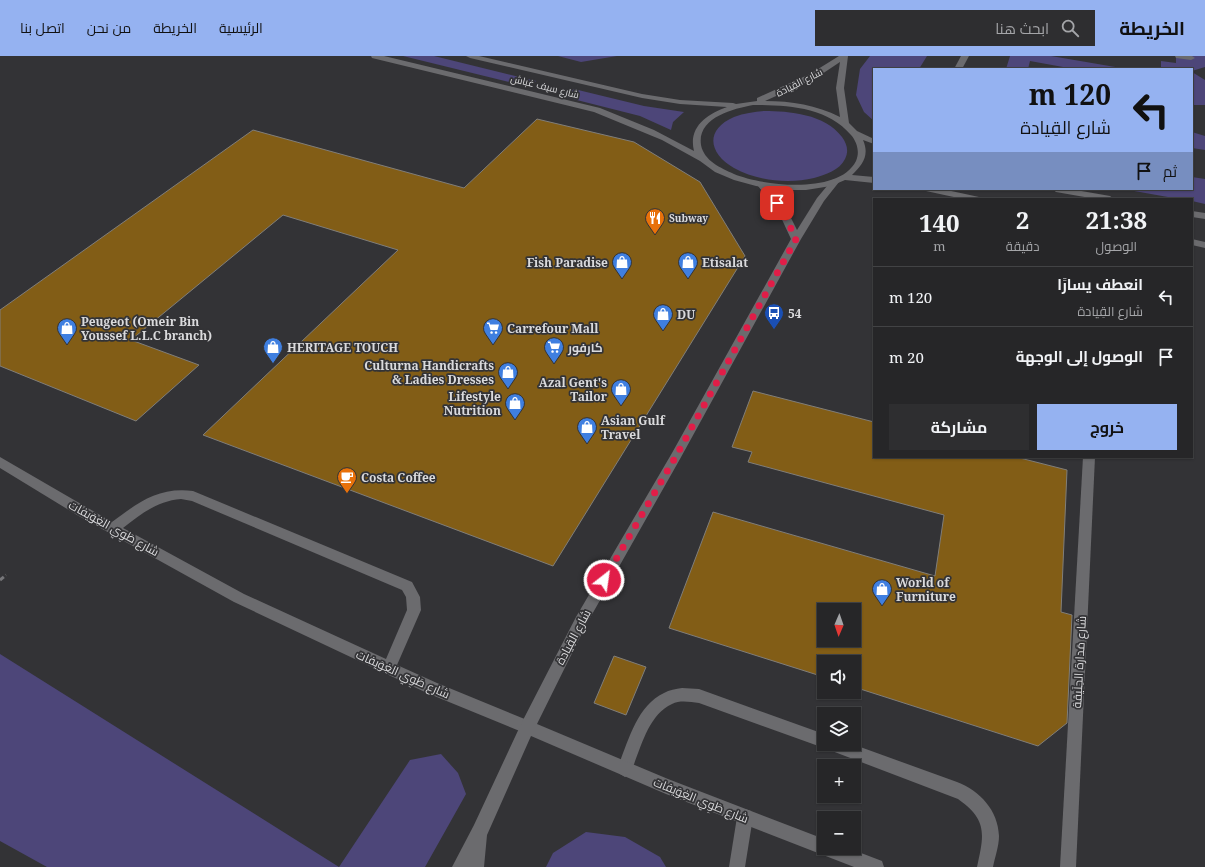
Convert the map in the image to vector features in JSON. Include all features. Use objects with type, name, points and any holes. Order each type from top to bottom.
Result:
[{"type":"street","name":"شارع سيف غباش","points":[[375,56],[597,110],[663,136],[703,159],[714,168],[744,182],[781,188],[800,188],[835,182]]},
{"type":"street","name":"شارع سيف غباش","points":[[470,56],[642,96],[700,103],[741,105]]},
{"type":"street","name":"شارع القِيادة","points":[[753,104],[813,76],[844,56]]},
{"type":"street","name":"شارع القِيادة","points":[[844,56],[840,88],[845,124]]},
{"type":"street","points":[[959,68],[965,56]]},
{"type":"street","points":[[1180,56],[1191,58]]},
{"type":"street","points":[[703,159],[698,150],[696,140],[699,131],[714,115],[741,105],[753,104],[773,103],[806,108],[830,116],[845,124],[854,133],[862,148],[862,156],[859,164],[844,177],[835,182]]},
{"type":"street","points":[[854,133],[873,142]]},
{"type":"street","points":[[844,177],[873,180]]},
{"type":"street","name":"شارع القِيادة","points":[[460,867],[480,831],[527,727],[581,621],[676,456],[796,239],[820,200],[835,182]]},
{"type":"street","points":[[762,186],[782,210],[796,239]]},
{"type":"street","points":[[934,190],[971,198]]},
{"type":"street","points":[[1061,190],[1105,198]]},
{"type":"street","points":[[1193,214],[1205,216]]},
{"type":"street","points":[[1193,242],[1205,245]]},
{"type":"street","name":"شارع مَدارة الحِلَيقة","points":[[1068,867],[1089,458]]},
{"type":"street","name":"شارع طَوِي الغِوَيفات","points":[[0,462],[113,529],[239,598],[389,668],[625,769],[817,845]]},
{"type":"street","points":[[113,529],[154,499],[167,495],[181,493],[187,494],[407,586],[413,594],[415,602],[414,610],[389,668]]},
{"type":"street","points":[[625,769],[645,719],[651,710],[659,702],[679,694],[699,696],[817,738]]},
{"type":"street","points":[[851,751],[957,790],[976,802],[984,812],[989,824],[991,836],[985,867]]},
{"type":"street","points":[[737,867],[745,817]]},
{"type":"street","name":"شارع القِيادة","points":[[476,867],[480,831]]},
{"type":"street","name":"شارع طَوِي الغِوَيفات","points":[[844,855],[876,867]]},
{"type":"path","points":[[0,580],[6,575]]},
{"type":"shaded area","points":[[403,56],[434,56],[536,81],[529,87]]},
{"type":"shaded area","points":[[558,56],[617,56],[581,62]]},
{"type":"shaded area","points":[[870,56],[927,56],[920,68],[873,68],[873,120],[864,112],[856,95],[860,69]]},
{"type":"shaded area","points":[[1010,56],[1051,56],[1121,68],[1068,68],[1030,61],[1028,68],[1006,68]]},
{"type":"shaded area","points":[[1176,56],[1205,56],[1205,67],[1193,71],[1193,68],[1161,68],[1161,61],[1176,63]]},
{"type":"shaded area","points":[[1193,73],[1205,80],[1205,105],[1193,105]]},
{"type":"shaded area","points":[[574,89],[644,106],[684,112],[673,122],[671,130],[640,116],[565,97]]},
{"type":"shaded area","points":[[764,111],[806,115],[826,123],[835,129],[845,142],[847,153],[843,163],[827,174],[794,181],[773,180],[753,176],[734,168],[719,156],[713,142],[714,135],[724,122],[734,117]]},
{"type":"shaded area","points":[[1193,132],[1205,136],[1205,150],[1193,148]]},
{"type":"shaded area","points":[[1193,177],[1205,179],[1205,204],[1193,201],[1193,198],[1173,198],[1129,190],[1193,190]]},
{"type":"shaded area","points":[[0,654],[339,867],[47,867],[0,841]]},
{"type":"shaded area","points":[[441,754],[458,773],[466,794],[425,867],[339,867],[410,760]]},
{"type":"shaded area","points":[[586,832],[625,837],[660,857],[666,867],[546,867],[553,853]]},
{"type":"building","name":"Carrefour Mall","points":[[537,119],[634,142],[700,182],[745,256],[553,566],[203,435],[398,250],[283,215],[131,340],[199,365],[136,421],[0,366],[0,310],[253,130],[464,188]]},
{"type":"building","points":[[753,391],[873,422],[873,458],[1020,458],[1067,470],[1061,612],[1072,615],[1067,723],[1038,746],[861,689],[861,655],[817,655],[817,675],[669,628],[713,512],[935,576],[944,515],[748,462],[752,452],[732,447]]},
{"type":"building","points":[[614,656],[646,667],[626,715],[594,703]]},
{"type":"place","name":"Subway","points":[[655,235]]},
{"type":"place","name":"Fish Paradise","points":[[622,279]]},
{"type":"place","name":"Etisalat","points":[[688,279]]},
{"type":"place","name":"54","points":[[774,330]]},
{"type":"place","name":"DU","points":[[663,331]]},
{"type":"place","name":"Peugeot (Omeir Bin Youssef L.L.C branch)","points":[[67,345]]},
{"type":"place","name":"Carrefour Mall","points":[[493,345]]},
{"type":"place","name":"HERITAGE TOUCH","points":[[273,364]]},
{"type":"place","name":"كارفور","points":[[554,364]]},
{"type":"place","name":"Culturna Handicrafts & Ladies Dresses","points":[[508,389]]},
{"type":"place","name":"Azal Gent's Tailor","points":[[621,406]]},
{"type":"place","name":"Lifestyle Nutrition","points":[[515,420]]},
{"type":"place","name":"Asian Gulf Travel","points":[[587,444]]},
{"type":"place","name":"Costa Coffee","points":[[347,494]]},
{"type":"place","name":"World of Furniture","points":[[882,606]]},
{"type":"route","points":[[604,580],[676,456],[796,239],[777,203]]}]
